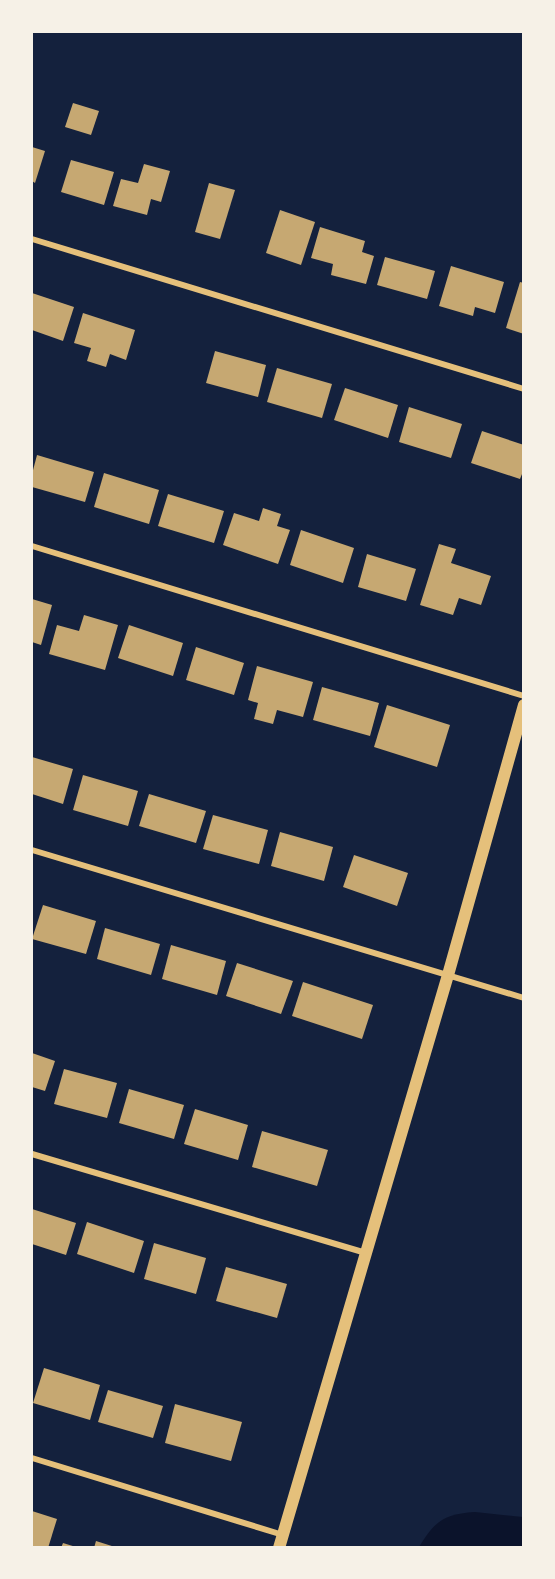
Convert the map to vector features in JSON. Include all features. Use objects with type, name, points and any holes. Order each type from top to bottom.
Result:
[{"type":"main road","points":[[281,1541],[448,975],[524,705]]},
{"type":"street","points":[[32,239],[524,389]]},
{"type":"street","points":[[32,546],[524,696]]},
{"type":"street","points":[[32,850],[524,998]]},
{"type":"street","points":[[32,1154],[366,1252]]},
{"type":"street","points":[[32,1458],[281,1541]]},
{"type":"water","points":[[475,1512],[523,1517],[523,1547],[419,1547],[441,1520]]},
{"type":"building","points":[[73,103],[99,111],[91,135],[65,127]]},
{"type":"building","points":[[32,147],[45,151],[35,183],[32,181]]},
{"type":"building","points":[[71,160],[114,172],[104,205],[61,192]]},
{"type":"building","points":[[144,164],[170,171],[161,202],[151,199],[147,215],[113,206],[121,179],[138,183]]},
{"type":"building","points":[[209,183],[235,190],[220,239],[195,232]]},
{"type":"building","points":[[280,210],[315,222],[301,265],[266,253]]},
{"type":"building","points":[[320,227],[365,241],[362,252],[374,256],[366,284],[331,275],[333,264],[311,258]]},
{"type":"building","points":[[385,257],[435,271],[427,299],[377,285]]},
{"type":"building","points":[[451,266],[504,282],[495,313],[475,307],[473,316],[439,306]]},
{"type":"building","points":[[520,282],[524,283],[524,334],[506,328]]},
{"type":"building","points":[[32,293],[74,307],[63,341],[32,330]]},
{"type":"building","points":[[83,313],[135,330],[126,360],[110,354],[106,367],[87,361],[91,348],[74,343]]},
{"type":"building","points":[[215,351],[266,365],[258,397],[206,383]]},
{"type":"building","points":[[277,368],[332,384],[322,418],[267,402]]},
{"type":"building","points":[[345,388],[398,405],[388,438],[334,420]]},
{"type":"building","points":[[409,407],[462,424],[451,458],[399,442]]},
{"type":"building","points":[[482,431],[524,445],[524,469],[520,479],[471,463]]},
{"type":"building","points":[[37,455],[94,472],[85,502],[32,487],[32,474]]},
{"type":"building","points":[[104,473],[159,490],[149,524],[94,507]]},
{"type":"building","points":[[168,494],[224,511],[214,543],[158,526]]},
{"type":"building","points":[[263,508],[281,514],[277,526],[290,530],[278,564],[223,545],[234,513],[259,521]]},
{"type":"building","points":[[301,530],[354,548],[343,583],[290,565]]},
{"type":"building","points":[[439,544],[456,549],[451,563],[491,576],[481,605],[459,598],[453,615],[420,605]]},
{"type":"building","points":[[367,554],[416,569],[406,601],[358,587]]},
{"type":"building","points":[[32,599],[52,605],[41,645],[32,642]]},
{"type":"building","points":[[84,615],[118,625],[105,670],[49,654],[57,625],[79,631]]},
{"type":"building","points":[[129,625],[183,643],[173,676],[118,658]]},
{"type":"building","points":[[196,647],[244,663],[234,695],[186,680]]},
{"type":"building","points":[[257,666],[313,682],[303,717],[277,710],[273,724],[254,719],[258,703],[248,700]]},
{"type":"building","points":[[322,687],[379,703],[370,736],[313,720]]},
{"type":"building","points":[[387,705],[450,725],[437,767],[374,747]]},
{"type":"building","points":[[32,757],[73,769],[63,804],[32,794]]},
{"type":"building","points":[[83,775],[138,791],[128,826],[73,810]]},
{"type":"building","points":[[149,794],[206,811],[196,843],[139,826]]},
{"type":"building","points":[[213,815],[268,830],[259,864],[203,849]]},
{"type":"building","points":[[280,832],[333,847],[324,881],[271,866]]},
{"type":"building","points":[[354,855],[408,873],[397,906],[343,887]]},
{"type":"building","points":[[43,905],[96,921],[86,954],[32,939]]},
{"type":"building","points":[[105,928],[160,944],[151,975],[97,959]]},
{"type":"building","points":[[171,945],[226,961],[217,995],[162,979]]},
{"type":"building","points":[[237,963],[293,981],[281,1014],[226,996]]},
{"type":"building","points":[[303,982],[373,1005],[362,1039],[292,1016]]},
{"type":"building","points":[[32,1053],[55,1061],[45,1091],[32,1087]]},
{"type":"building","points":[[64,1069],[117,1083],[107,1118],[54,1104]]},
{"type":"building","points":[[129,1089],[184,1105],[174,1139],[119,1123]]},
{"type":"building","points":[[195,1109],[248,1125],[238,1160],[184,1144]]},
{"type":"building","points":[[262,1131],[328,1150],[317,1186],[252,1167]]},
{"type":"building","points":[[32,1209],[76,1223],[66,1255],[32,1244]]},
{"type":"building","points":[[87,1222],[144,1241],[134,1273],[77,1254]]},
{"type":"building","points":[[154,1243],[206,1258],[196,1294],[144,1279]]},
{"type":"building","points":[[226,1267],[287,1284],[277,1318],[216,1301]]},
{"type":"building","points":[[44,1368],[100,1385],[90,1420],[33,1403]]},
{"type":"building","points":[[108,1390],[163,1406],[153,1438],[98,1422]]},
{"type":"building","points":[[175,1404],[242,1422],[231,1461],[165,1443]]},
{"type":"building","points":[[32,1511],[57,1519],[48,1548],[32,1548]]},
{"type":"building","points":[[96,1541],[115,1547],[115,1548],[94,1548]]},
{"type":"building","points":[[63,1543],[76,1547],[76,1548],[61,1548]]}]
